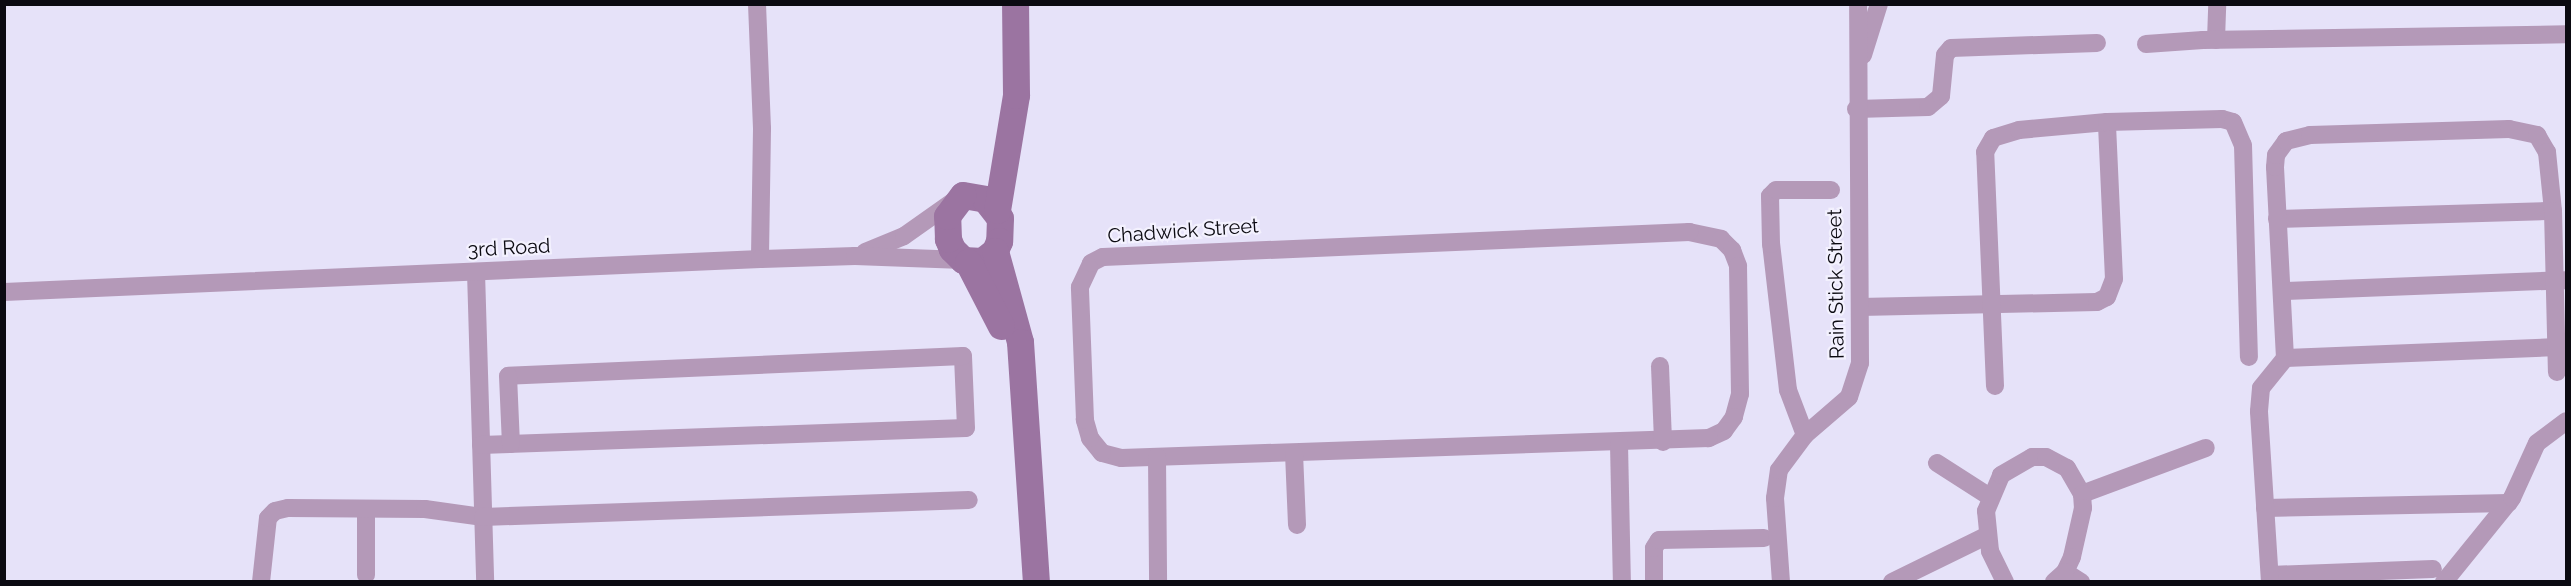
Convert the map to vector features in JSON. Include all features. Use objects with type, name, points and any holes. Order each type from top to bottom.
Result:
[{"type":"street","points":[[757,4],[762,129],[760,259]]},
{"type":"street","points":[[1015,4],[1016,95],[1009,152],[997,210],[1001,227],[995,251],[1017,320],[1036,582]]},
{"type":"street","name":"Rain Stick Street","points":[[1780,582],[1776,481],[1779,470],[1805,435],[1849,397],[1854,386],[1862,349],[1856,109],[1859,62],[1858,4]]},
{"type":"street","name":"Rain Stick Street","points":[[1859,62],[1879,4]]},
{"type":"street","points":[[2216,39],[2217,4]]},
{"type":"street","points":[[2146,44],[2216,39],[2566,34]]},
{"type":"street","points":[[1856,109],[1928,107],[1941,96],[1945,55],[1951,48],[2097,43]]},
{"type":"street","points":[[1995,386],[1993,306],[1984,170],[1987,145],[1993,138],[2019,129],[2107,122],[2222,119],[2233,122],[2240,130],[2248,357]]},
{"type":"street","points":[[1860,307],[1993,306],[2097,302],[2107,297],[2114,279],[2107,122]]},
{"type":"street","points":[[2557,372],[2561,280],[2544,142],[2527,130],[2322,135],[2296,137],[2281,147],[2275,167],[2286,357],[2261,388],[2259,398],[2270,578],[2439,575],[2509,502],[2537,443],[2564,428]]},
{"type":"street","points":[[855,256],[904,236],[963,196],[1009,152]]},
{"type":"street","points":[[1805,435],[1788,390],[1775,281],[1770,196],[1776,190],[1831,190]]},
{"type":"street","points":[[963,196],[986,200],[997,210]]},
{"type":"street","points":[[963,196],[946,226],[952,249],[965,261],[996,313],[1022,383]]},
{"type":"street","points":[[2277,219],[2553,211]]},
{"type":"street","name":"Chadwick Street","points":[[1706,233],[1732,250],[1738,266],[1740,394],[1734,417],[1724,431],[1709,438],[1663,442],[1121,458],[1102,453],[1090,438],[1085,420],[1080,287],[1091,263],[1103,257],[1706,233]]},
{"type":"street","points":[[965,261],[982,261],[995,251]]},
{"type":"street","name":"3rd Road","points":[[4,292],[760,259],[855,256],[965,261]]},
{"type":"street","points":[[476,272],[484,582]]},
{"type":"street","points":[[2283,291],[2561,280]]},
{"type":"street","points":[[2286,357],[2557,347]]},
{"type":"street","points":[[481,445],[511,444],[966,428],[963,356],[508,376],[511,444]]},
{"type":"street","points":[[1660,366],[1663,442]]},
{"type":"street","points":[[1619,444],[1622,582]]},
{"type":"street","points":[[2082,494],[2206,448]]},
{"type":"street","points":[[1294,453],[1298,525]]},
{"type":"street","points":[[1157,457],[1158,582]]},
{"type":"street","points":[[2006,582],[1995,565],[1986,536],[1990,496],[2001,475],[2032,457],[2055,460],[2067,468],[2082,494],[2079,534],[2059,577],[2081,582]]},
{"type":"street","points":[[1937,463],[1990,496]]},
{"type":"street","points":[[261,582],[268,518],[275,511],[424,510],[483,517],[969,500]]},
{"type":"street","points":[[2265,508],[2509,502]]},
{"type":"street","points":[[366,509],[366,575]]},
{"type":"street","points":[[1892,582],[1986,536]]},
{"type":"street","points":[[1654,582],[1654,548],[1659,540],[1764,538]]}]
